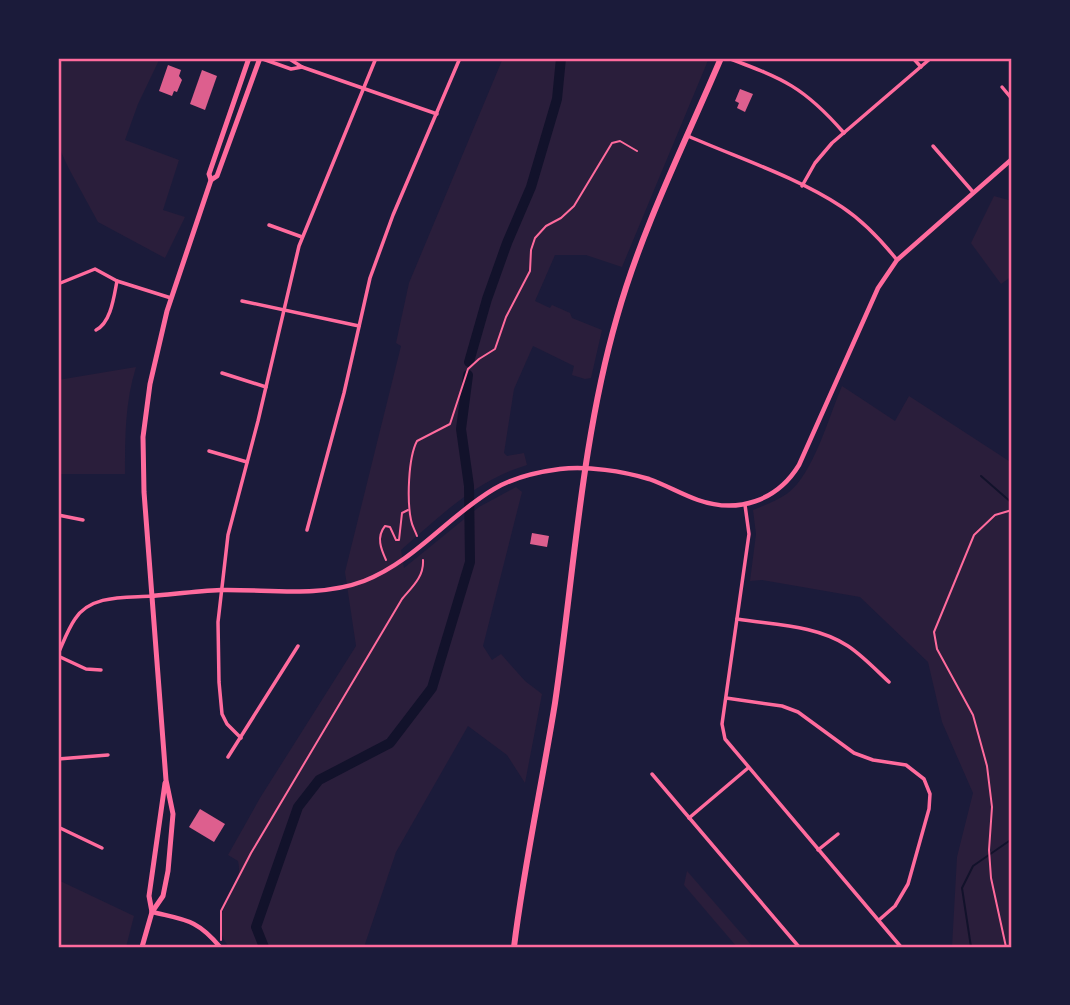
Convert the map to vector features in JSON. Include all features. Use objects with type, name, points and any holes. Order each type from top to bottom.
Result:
[{"type":"main road","points":[[142,947],[152,912],[163,896],[173,814],[166,780],[144,492],[144,437],[150,384],[171,299],[211,180],[209,174],[249,58]]},
{"type":"main road","points":[[211,180],[218,176],[260,58]]},
{"type":"main road","points":[[514,947],[523,874],[555,702],[596,403],[618,313],[638,252],[721,58]]},
{"type":"main road","points":[[152,912],[149,896],[166,780]]},
{"type":"street","points":[[260,58],[291,69],[302,67]]},
{"type":"street","points":[[288,58],[302,67],[436,114]]},
{"type":"street","points":[[241,738],[227,724],[222,714],[218,654],[220,590],[228,535],[302,237],[376,58]]},
{"type":"street","points":[[307,530],[379,252],[460,58]]},
{"type":"street","points":[[728,58],[793,85],[817,103],[844,133]]},
{"type":"street","points":[[913,58],[921,67]]},
{"type":"street","points":[[802,186],[825,151],[931,58]]},
{"type":"street","points":[[1002,87],[1012,99]]},
{"type":"street","points":[[688,136],[802,186],[850,213],[870,230],[897,260]]},
{"type":"street","points":[[933,146],[974,193]]},
{"type":"street","points":[[101,670],[86,669],[58,655],[74,620],[87,607],[111,599],[220,590],[314,590],[362,581],[404,560],[495,488],[525,476],[565,468],[586,469],[649,480],[707,503],[727,506],[745,505],[778,491],[799,465],[878,288],[897,260],[1012,159]]},
{"type":"street","points":[[269,225],[302,237]]},
{"type":"street","points":[[58,284],[95,269],[117,281],[171,299]]},
{"type":"street","points":[[96,330],[102,327],[107,318],[117,281]]},
{"type":"street","points":[[242,301],[359,326]]},
{"type":"street","points":[[222,373],[266,387]]},
{"type":"street","points":[[209,451],[247,462]]},
{"type":"street","points":[[745,505],[749,534],[722,723],[725,739],[901,947]]},
{"type":"street","points":[[58,515],[83,520]]},
{"type":"street","points":[[737,619],[828,636],[858,653],[889,682]]},
{"type":"street","points":[[228,757],[298,646]]},
{"type":"street","points":[[726,698],[782,706],[798,712],[854,753],[873,760],[906,765],[924,779],[930,794],[929,809],[908,884],[895,906],[879,920]]},
{"type":"street","points":[[58,792],[58,761],[108,755]]},
{"type":"street","points":[[689,818],[748,768]]},
{"type":"street","points":[[652,774],[799,947]]},
{"type":"street","points":[[58,827],[102,848]]},
{"type":"street","points":[[818,851],[838,834]]},
{"type":"street","points":[[152,912],[201,926],[220,944]]},
{"type":"path","points":[[417,536],[410,510],[414,446],[420,438],[450,424],[468,369],[495,349],[506,317],[530,271],[531,250],[537,234],[573,206],[611,143],[620,141],[637,151]]},
{"type":"path","points":[[386,560],[380,543],[382,529],[385,526],[390,527],[396,540],[399,540],[402,513],[410,510]]},
{"type":"path","points":[[1006,947],[991,878],[989,850],[992,807],[988,766],[973,715],[937,649],[934,632],[974,535],[995,515],[1012,510]]},
{"type":"path","points":[[220,944],[221,911],[251,853],[402,598],[423,572],[423,560]]},
{"type":"shaded area","points":[[58,58],[160,58],[138,104],[125,140],[179,160],[163,210],[185,217],[165,258],[98,222],[68,167],[58,145]]},
{"type":"shaded area","points":[[503,58],[709,58],[622,267],[586,255],[555,255],[535,301],[550,308],[552,305],[570,313],[572,318],[602,330],[591,378],[572,375],[574,366],[533,346],[514,389],[504,453],[507,456],[524,453],[527,465],[491,480],[460,500],[401,550],[404,568],[479,507],[516,487],[522,492],[483,646],[492,660],[501,654],[525,681],[542,694],[525,783],[507,755],[468,726],[396,852],[364,947],[229,947],[222,935],[220,924],[239,873],[238,861],[228,855],[260,798],[356,646],[345,572],[401,346],[396,343],[409,283]]},
{"type":"shaded area","points":[[994,196],[1012,201],[1012,276],[1001,284],[971,243]]},
{"type":"shaded area","points":[[136,367],[128,406],[125,474],[58,474],[58,380]]},
{"type":"shaded area","points":[[842,386],[895,421],[909,396],[1012,463],[1012,947],[952,947],[957,857],[973,793],[942,722],[928,662],[860,597],[762,580],[750,581],[756,534],[753,510],[784,496],[806,472]]},
{"type":"shaded area","points":[[687,871],[753,947],[737,947],[684,885]]},
{"type":"shaded area","points":[[58,880],[134,916],[126,947],[58,947]]},
{"type":"building","points":[[168,65],[181,70],[179,76],[182,80],[177,92],[174,91],[172,96],[159,91]]},
{"type":"building","points":[[202,70],[217,76],[205,110],[190,104]]},
{"type":"building","points":[[740,89],[753,94],[745,112],[737,108],[739,103],[735,101]]},
{"type":"building","points":[[532,533],[549,536],[547,547],[530,544]]},
{"type":"building","points":[[200,809],[225,824],[214,842],[189,827]]},
{"type":"waterway","points":[[469,362],[487,299],[531,187],[557,99],[561,58]]},
{"type":"waterway","points":[[264,947],[256,927],[298,807],[319,780],[390,743],[432,688],[470,562],[469,486],[461,429],[468,375]]},
{"type":"waterway","points":[[981,476],[1012,503]]},
{"type":"waterway","points":[[971,947],[962,888],[973,866],[1012,839]]}]
